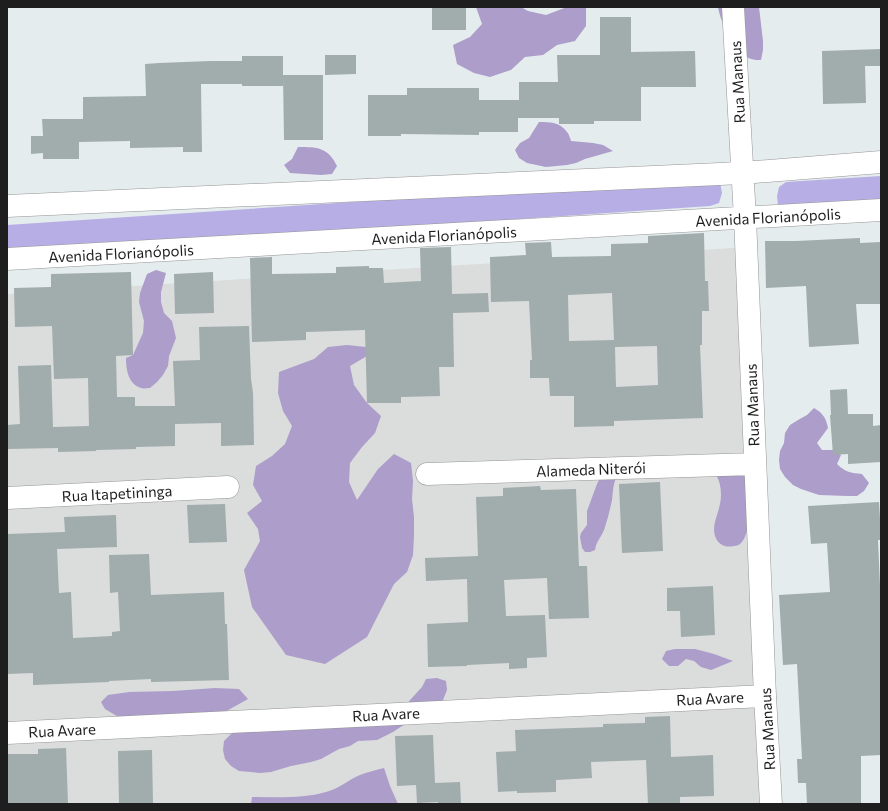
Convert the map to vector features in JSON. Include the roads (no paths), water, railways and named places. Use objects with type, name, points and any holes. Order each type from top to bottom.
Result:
[{"type":"street","name":"Rua Manaus","points":[[733,7],[745,218],[765,696],[771,804]]},
{"type":"street","points":[[7,206],[742,173],[881,162]]},
{"type":"street","name":"Avenida Florianópolis","points":[[7,259],[881,210]]},
{"type":"street","name":"Alameda Niterói","points":[[427,474],[755,464]]},
{"type":"street","name":"Rua Itapetininga","points":[[7,498],[228,487]]},
{"type":"street","name":"Rua Avare","points":[[7,733],[765,696]]}]
